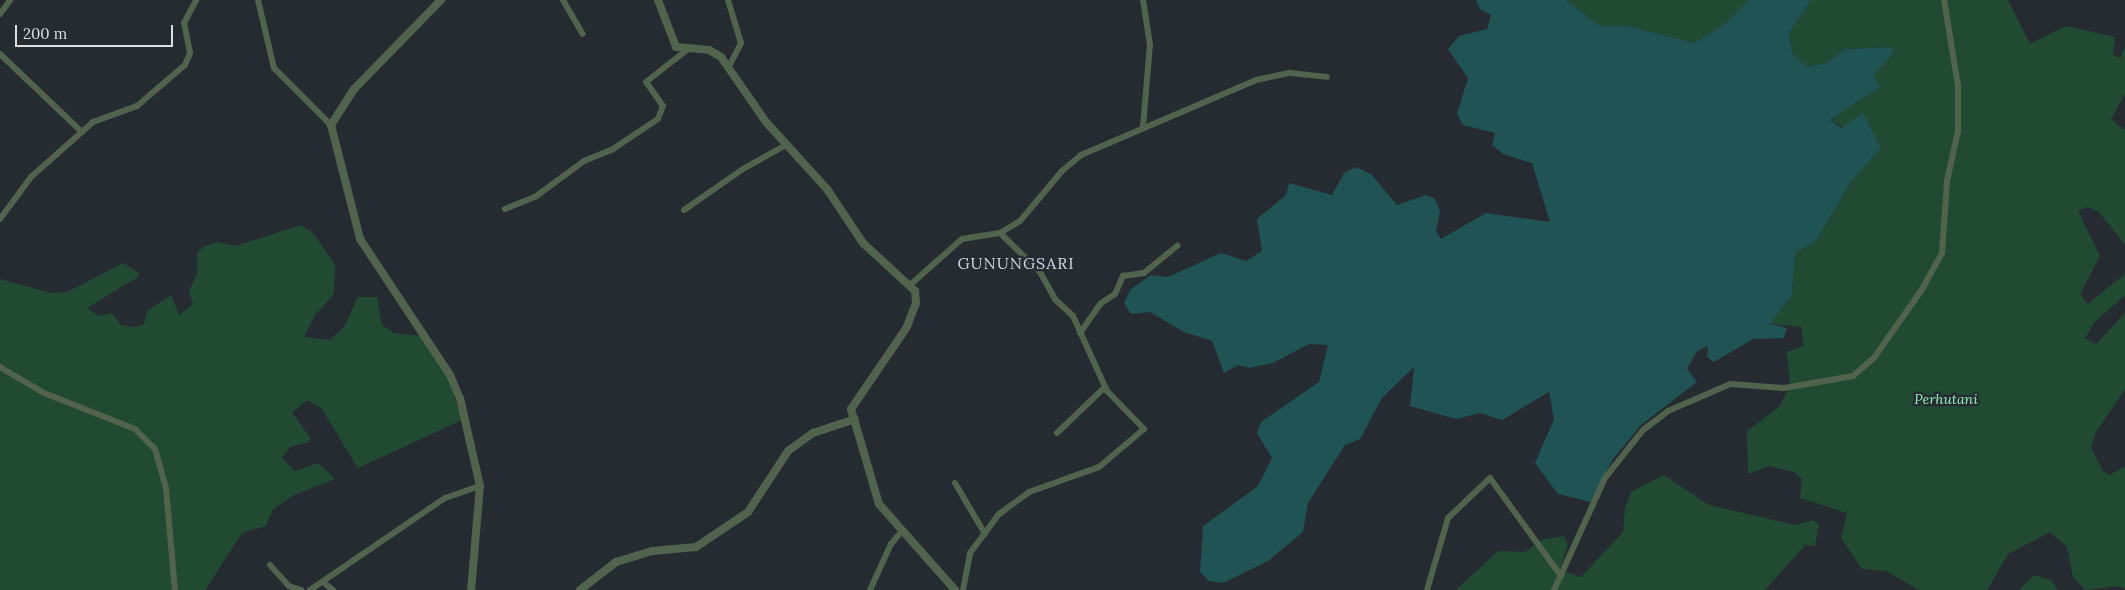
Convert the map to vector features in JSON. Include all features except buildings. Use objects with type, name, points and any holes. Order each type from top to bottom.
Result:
[{"type":"street","points":[[0,14],[10,0]]},
{"type":"street","points":[[0,219],[31,177],[96,120],[137,106],[185,65],[190,53],[184,23],[196,0]]},
{"type":"street","points":[[258,0],[274,68],[331,125],[360,239],[450,375],[460,398],[480,486],[471,590]]},
{"type":"street","points":[[331,125],[354,89],[441,0]]},
{"type":"street","points":[[563,0],[583,34]]},
{"type":"street","points":[[658,0],[674,43],[686,50],[714,52],[729,67],[786,145],[827,189],[872,252],[911,284],[916,297],[907,327],[852,404],[879,504],[901,532],[955,590]]},
{"type":"street","points":[[728,0],[741,43],[729,67]]},
{"type":"street","points":[[1143,0],[1150,45],[1143,126]]},
{"type":"street","points":[[1554,590],[1605,478],[1643,430],[1668,410],[1717,388],[1737,383],[1784,388],[1832,382],[1867,367],[1940,259],[1960,102],[1944,0]]},
{"type":"street","points":[[505,209],[535,196],[584,161],[614,149],[658,118],[663,106],[646,82],[686,50]]},
{"type":"street","points":[[0,54],[82,132]]},
{"type":"street","points":[[911,284],[962,240],[1000,233],[1031,211],[1075,159],[1143,126],[1256,80],[1290,73],[1327,77]]},
{"type":"street","points":[[684,210],[743,169],[786,145]]},
{"type":"street","points":[[963,590],[970,553],[985,534],[1021,497],[1099,467],[1142,432],[1143,426],[1105,387],[1080,333],[1040,272],[1000,233]]},
{"type":"street","points":[[1080,333],[1100,304],[1117,292],[1123,276],[1144,274],[1177,246]]},
{"type":"street","points":[[0,367],[44,393],[134,429],[155,449],[166,488],[175,590]]},
{"type":"street","points":[[1057,433],[1105,387]]},
{"type":"street","points":[[580,590],[616,562],[652,551],[696,547],[748,512],[788,451],[813,433],[855,419]]},
{"type":"street","points":[[1427,590],[1448,518],[1487,478],[1494,480],[1528,536],[1561,576]]},
{"type":"street","points":[[955,483],[985,534]]},
{"type":"street","points":[[310,590],[445,498],[480,486]]},
{"type":"street","points":[[870,590],[890,544],[901,532]]},
{"type":"street","points":[[270,565],[289,586],[301,590]]},
{"type":"street","points":[[323,582],[333,590]]},
{"type":"green space","points":[[1566,0],[1748,0],[1726,23],[1694,43],[1629,26],[1600,26]]},
{"type":"green space","name":"Perhutani","points":[[1811,0],[2008,0],[2030,44],[2066,26],[2115,37],[2113,55],[2120,58],[2125,47],[2125,94],[2111,119],[2125,130],[2125,245],[2099,212],[2087,207],[2078,211],[2100,256],[2080,294],[2088,304],[2125,274],[2125,295],[2094,323],[2085,338],[2096,344],[2125,313],[2125,389],[2096,432],[2091,448],[2103,471],[2110,475],[2125,466],[2125,589],[2118,586],[2085,590],[2073,577],[2067,547],[2050,532],[2008,554],[1987,590],[1919,590],[1886,571],[1862,569],[1841,538],[1847,513],[1800,498],[1802,479],[1794,472],[1769,466],[1748,474],[1747,431],[1779,407],[1790,387],[1787,352],[1804,346],[1801,327],[1770,324],[1792,295],[1795,253],[1816,241],[1851,182],[1881,148],[1830,120],[1879,88],[1872,76],[1894,52],[1891,47],[1845,49],[1826,63],[1807,67],[1792,53],[1789,33]]},
{"type":"green space","points":[[301,225],[313,233],[335,265],[334,294],[315,315],[304,337],[330,340],[344,327],[358,297],[377,297],[382,325],[394,333],[423,336],[446,371],[462,420],[358,468],[321,408],[307,400],[292,413],[310,437],[309,442],[290,447],[282,458],[295,471],[318,463],[335,479],[294,495],[273,509],[266,526],[242,533],[205,590],[0,590],[0,279],[51,293],[67,292],[123,263],[139,273],[138,277],[87,308],[99,316],[112,313],[121,325],[135,327],[144,324],[147,311],[171,295],[179,315],[193,304],[189,291],[197,274],[197,254],[203,247],[217,242],[236,246]]},
{"type":"green space","points":[[1664,475],[1709,505],[1795,525],[1813,520],[1819,525],[1815,546],[1805,545],[1765,590],[1456,590],[1498,551],[1525,552],[1541,540],[1564,536],[1568,544],[1560,570],[1581,577],[1623,532],[1625,508],[1631,492]]},
{"type":"green space","points":[[2034,575],[2051,580],[2058,590],[2019,590]]},
{"type":"water","points":[[1476,0],[1566,0],[1600,26],[1629,26],[1694,43],[1726,23],[1748,0],[1811,0],[1789,33],[1792,53],[1807,67],[1826,63],[1845,49],[1892,47],[1894,52],[1873,76],[1880,87],[1830,120],[1841,128],[1863,113],[1881,148],[1851,182],[1816,241],[1795,253],[1792,295],[1770,324],[1787,328],[1784,338],[1753,339],[1714,362],[1707,357],[1708,346],[1697,351],[1687,369],[1697,382],[1641,425],[1613,459],[1591,502],[1558,494],[1535,463],[1554,419],[1549,392],[1502,420],[1480,413],[1456,419],[1410,406],[1414,367],[1382,398],[1360,439],[1345,445],[1308,503],[1303,532],[1268,561],[1223,583],[1209,581],[1200,572],[1203,526],[1258,486],[1272,458],[1257,433],[1261,422],[1319,382],[1328,345],[1309,344],[1273,363],[1249,368],[1238,365],[1224,373],[1212,341],[1184,332],[1150,312],[1131,314],[1124,303],[1131,289],[1151,275],[1168,277],[1221,253],[1246,261],[1262,251],[1257,219],[1286,195],[1289,183],[1332,195],[1344,173],[1356,167],[1371,174],[1397,205],[1426,195],[1435,199],[1440,211],[1436,231],[1441,239],[1486,213],[1550,222],[1532,163],[1503,154],[1492,145],[1495,133],[1463,125],[1457,114],[1468,78],[1448,49],[1459,36],[1487,29],[1491,15],[1480,9]]},
{"type":"district","name":"GUNUNGSARI","points":[[1016,263]]}]
